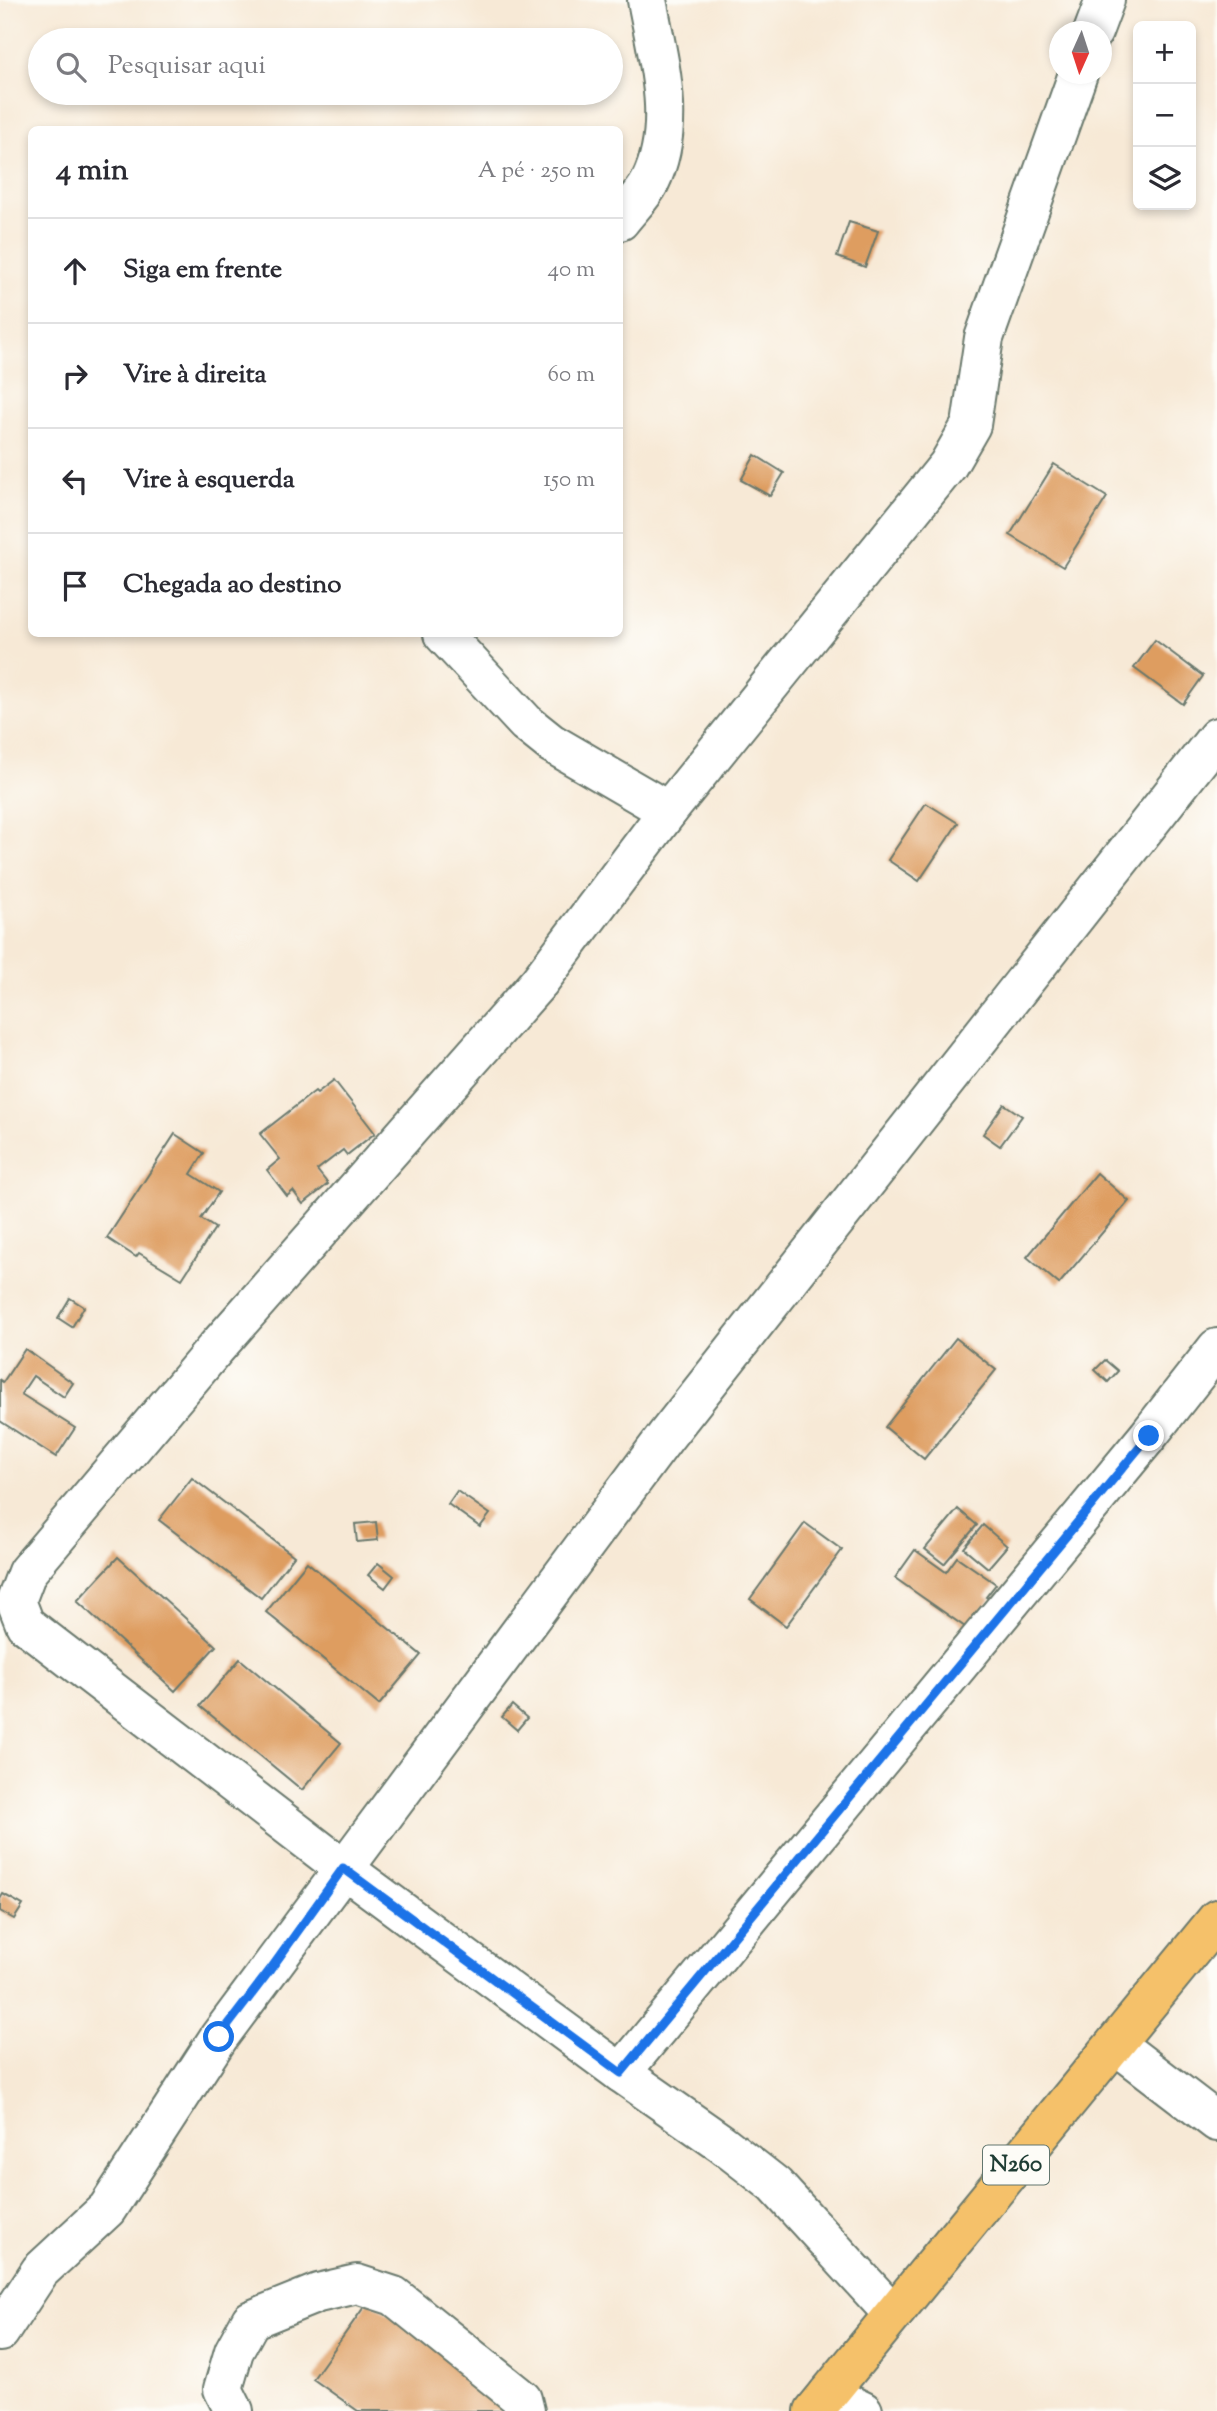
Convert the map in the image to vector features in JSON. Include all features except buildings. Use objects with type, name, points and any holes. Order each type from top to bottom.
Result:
[{"type":"main road","name":"N260","points":[[821,2402],[1217,1919]]},
{"type":"street","points":[[623,217],[649,184],[661,152],[663,87],[647,0]]},
{"type":"street","points":[[1098,21],[1105,0]]},
{"type":"street","points":[[893,2314],[775,2185],[343,1868],[25,1624],[16,1601],[27,1572],[216,1348],[539,982],[668,811],[948,465],[971,425],[984,338],[1074,84]]},
{"type":"street","points":[[446,637],[526,723],[551,743],[668,811]]},
{"type":"street","points":[[0,2332],[40,2272],[107,2209],[219,2037],[666,1436],[1217,737]]},
{"type":"street","points":[[621,2073],[1149,1436],[1217,1348]]},
{"type":"street","points":[[1115,2044],[1217,2122]]},
{"type":"street","points":[[234,2411],[223,2389],[233,2351],[251,2320],[318,2293],[357,2284],[394,2295],[523,2399],[525,2411]]},
{"type":"street","points":[[821,2402],[863,2411]]},
{"type":"route","points":[[219,2037],[343,1868],[621,2073],[1149,1436]]}]
